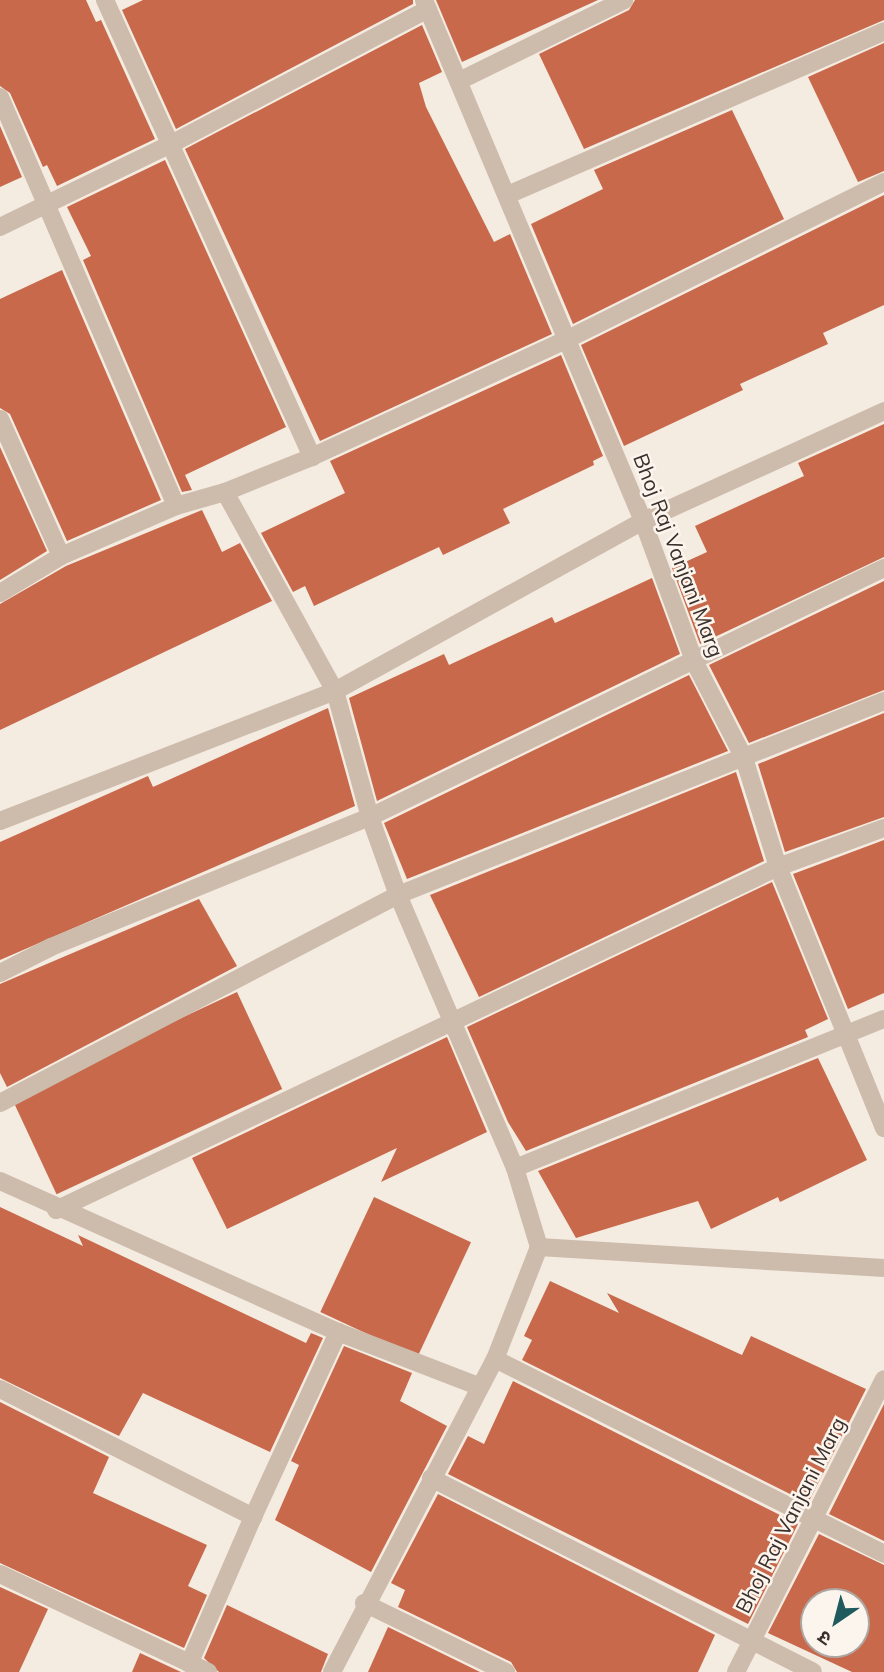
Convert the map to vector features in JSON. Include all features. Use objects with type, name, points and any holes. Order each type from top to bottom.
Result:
[{"type":"street","points":[[105,0],[173,143],[312,457]]},
{"type":"street","points":[[459,81],[624,0]]},
{"type":"street","points":[[0,227],[50,206],[173,143],[426,4]]},
{"type":"street","name":"Bhoj Raj Vanjani Marg","points":[[426,4],[510,194],[643,521],[695,663],[744,758],[778,867],[884,1128]]},
{"type":"street","points":[[510,194],[884,31]]},
{"type":"street","points":[[0,97],[50,206],[176,506]]},
{"type":"street","points":[[0,593],[61,556],[176,506],[225,492],[312,457],[568,339],[884,182]]},
{"type":"street","points":[[0,821],[335,691],[643,521],[884,411]]},
{"type":"street","points":[[0,419],[61,556]]},
{"type":"street","points":[[225,492],[335,691],[370,817],[398,895],[515,1168],[539,1247],[495,1359],[478,1386],[364,1603],[332,1672]]},
{"type":"street","points":[[0,973],[51,947],[370,817],[695,663],[884,568]]},
{"type":"street","points":[[0,1103],[398,895],[884,701]]},
{"type":"street","points":[[56,1209],[778,867],[884,828]]},
{"type":"street","points":[[515,1168],[884,1019]]},
{"type":"street","points":[[0,1181],[56,1209],[338,1332],[478,1386]]},
{"type":"street","points":[[539,1247],[884,1268]]},
{"type":"street","points":[[189,1664],[338,1332]]},
{"type":"street","points":[[495,1359],[884,1554]]},
{"type":"street","points":[[0,1389],[253,1517]]},
{"type":"street","name":"Bhoj Raj Vanjani Marg","points":[[736,1672],[812,1519],[882,1390]]},
{"type":"street","points":[[431,1478],[813,1672]]},
{"type":"street","points":[[0,1574],[208,1672]]},
{"type":"street","points":[[364,1603],[506,1672]]},
{"type":"building","points":[[0,0],[86,0],[96,22],[101,20],[155,139],[57,186],[47,165],[43,167],[10,93],[0,86]]},
{"type":"building","points":[[143,0],[413,0],[413,4],[176,129],[122,10]]},
{"type":"building","points":[[436,0],[598,0],[462,62]]},
{"type":"building","points":[[635,0],[884,0],[884,20],[584,149],[539,54],[629,10]]},
{"type":"building","points":[[422,25],[442,72],[419,83],[426,107],[494,242],[510,234],[552,334],[320,441],[185,149]]},
{"type":"building","points":[[884,43],[884,171],[858,182],[808,77]]},
{"type":"building","points":[[732,110],[784,219],[573,324],[531,224],[603,189],[594,170]]},
{"type":"building","points":[[0,126],[22,177],[0,187]]},
{"type":"building","points":[[165,160],[286,427],[185,475],[192,490],[182,492],[83,260],[91,256],[67,207]]},
{"type":"building","points":[[884,195],[884,305],[823,333],[828,344],[740,384],[743,390],[624,446],[581,345]]},
{"type":"building","points":[[62,270],[161,500],[67,541],[10,414],[0,408],[0,299]]},
{"type":"building","points":[[561,355],[603,456],[593,461],[594,465],[503,509],[510,523],[443,555],[439,547],[314,606],[305,586],[293,592],[261,533],[345,493],[330,461]]},
{"type":"building","points":[[884,424],[884,557],[700,644],[672,568],[707,552],[695,526],[804,476],[798,463]]},
{"type":"building","points":[[0,447],[47,551],[0,580]]},
{"type":"building","points":[[202,510],[222,552],[240,543],[272,601],[0,730],[0,604],[66,566]]},
{"type":"building","points":[[652,578],[680,654],[377,801],[349,698],[444,654],[449,665],[552,617],[555,623]]},
{"type":"building","points":[[884,581],[884,690],[749,743],[709,665]]},
{"type":"building","points":[[689,675],[728,751],[407,879],[384,823]]},
{"type":"building","points":[[328,708],[355,806],[0,960],[0,842],[148,776],[153,787]]},
{"type":"building","points":[[884,713],[884,817],[785,852],[758,764]]},
{"type":"building","points":[[736,772],[764,861],[479,997],[430,895]]},
{"type":"building","points":[[884,840],[884,993],[848,1009],[793,874]]},
{"type":"building","points":[[772,882],[828,1019],[805,1030],[808,1037],[526,1151],[508,1122],[467,1027]]},
{"type":"building","points":[[199,899],[237,966],[7,1087],[0,1073],[0,984]]},
{"type":"building","points":[[237,992],[282,1089],[57,1194],[11,1097]]},
{"type":"building","points":[[447,1037],[487,1132],[381,1182],[397,1148],[227,1229],[192,1158]]},
{"type":"building","points":[[818,1058],[867,1160],[780,1202],[778,1197],[711,1229],[698,1201],[576,1238],[538,1171]]},
{"type":"building","points":[[374,1197],[471,1242],[417,1357],[320,1312]]},
{"type":"building","points":[[0,1207],[83,1246],[78,1235],[306,1343],[311,1333],[323,1338],[270,1452],[143,1393],[119,1436],[0,1378]]},
{"type":"building","points":[[550,1281],[619,1313],[607,1293],[742,1355],[751,1336],[866,1389],[808,1503],[522,1360],[532,1340],[524,1336]]},
{"type":"building","points":[[344,1346],[412,1373],[400,1401],[447,1426],[371,1572],[275,1520],[299,1465],[291,1461]]},
{"type":"building","points":[[513,1381],[798,1524],[748,1624],[448,1474],[468,1436],[484,1444]]},
{"type":"building","points":[[0,1402],[109,1457],[93,1493],[207,1545],[188,1586],[207,1595],[184,1648],[0,1563]]},
{"type":"building","points":[[884,1404],[884,1541],[829,1514]]},
{"type":"building","points":[[438,1494],[715,1635],[698,1672],[517,1672],[511,1662],[398,1607],[405,1590],[391,1583]]},
{"type":"building","points":[[819,1534],[884,1565],[884,1672],[852,1672],[822,1658],[870,1658],[870,1588],[800,1588],[800,1648],[768,1633]]},
{"type":"building","points":[[0,1587],[48,1609],[19,1672],[0,1672]]},
{"type":"building","points":[[227,1605],[328,1654],[321,1672],[219,1672],[204,1658]]},
{"type":"building","points":[[388,1627],[480,1672],[368,1672]]},
{"type":"building","points":[[140,1653],[181,1672],[132,1672]]}]
